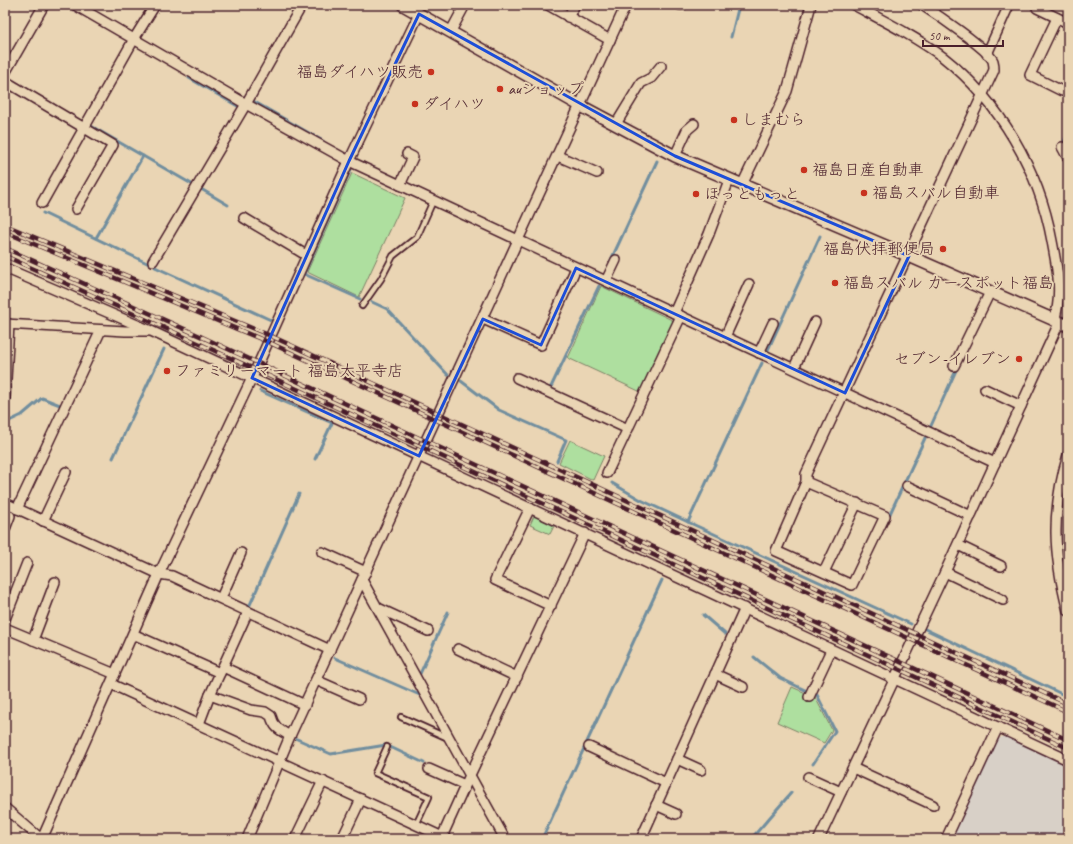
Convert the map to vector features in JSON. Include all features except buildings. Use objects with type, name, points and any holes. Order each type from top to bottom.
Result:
[{"type":"street","points":[[5,73],[44,5]]},
{"type":"street","points":[[75,5],[348,161],[995,463]]},
{"type":"street","points":[[42,203],[134,39],[155,5]]},
{"type":"street","points":[[153,261],[246,104],[302,5]]},
{"type":"street","points":[[403,5],[581,106],[675,156],[909,256],[1060,323]]},
{"type":"street","points":[[451,31],[465,5]]},
{"type":"street","points":[[548,5],[610,40]]},
{"type":"street","points":[[568,17],[575,5]]},
{"type":"street","points":[[247,839],[290,736],[519,242],[626,5]]},
{"type":"street","points":[[742,185],[787,91],[811,5]]},
{"type":"street","points":[[819,839],[958,545],[1060,323],[1060,289],[1049,225],[1043,201],[1020,149],[996,112],[960,73],[929,47],[854,5]]},
{"type":"street","points":[[806,482],[884,516],[852,585],[776,551],[806,482],[806,474],[909,256],[994,70],[993,61],[987,54],[952,25],[922,5]]},
{"type":"street","points":[[987,54],[1009,5]]},
{"type":"street","points":[[1037,8],[1068,23]]},
{"type":"street","points":[[5,808],[42,839],[159,574],[252,378],[348,161],[419,14]]},
{"type":"street","points":[[1057,18],[1030,75],[1062,91]]},
{"type":"street","points":[[616,124],[641,83],[651,78],[660,66]]},
{"type":"street","points":[[5,81],[84,130],[113,145],[76,209]]},
{"type":"street","points":[[675,156],[687,130],[694,124]]},
{"type":"street","points":[[1062,146],[1068,158]]},
{"type":"street","points":[[400,185],[413,158],[406,154]]},
{"type":"street","points":[[558,156],[597,173]]},
{"type":"street","points":[[607,473],[677,314],[729,180]]},
{"type":"street","points":[[244,218],[306,254]]},
{"type":"street","points":[[606,281],[616,260]]},
{"type":"street","points":[[5,268],[151,331],[1068,760]]},
{"type":"street","points":[[483,319],[541,345],[576,268]]},
{"type":"street","points":[[725,337],[749,284]]},
{"type":"street","points":[[954,366],[990,292]]},
{"type":"street","points":[[794,368],[815,322]]},
{"type":"street","points":[[759,353],[773,323]]},
{"type":"street","points":[[5,398],[7,324],[101,330],[151,331]]},
{"type":"street","points":[[17,509],[101,330]]},
{"type":"street","points":[[517,378],[628,428]]},
{"type":"street","points":[[985,388],[1021,406]]},
{"type":"street","points":[[1068,455],[1058,494],[1056,513],[1057,562],[1066,593],[1068,611]]},
{"type":"street","points":[[43,521],[66,472]]},
{"type":"street","points":[[907,486],[971,516]]},
{"type":"street","points":[[5,503],[159,574],[172,576],[221,598],[330,650]]},
{"type":"street","points":[[824,572],[857,503]]},
{"type":"street","points":[[530,508],[495,580],[551,606]]},
{"type":"street","points":[[5,529],[10,516]]},
{"type":"street","points":[[111,684],[323,781],[443,838],[465,785],[585,533]]},
{"type":"street","points":[[958,545],[1001,566]]},
{"type":"street","points":[[322,552],[364,576],[378,608],[506,839]]},
{"type":"street","points":[[221,598],[241,553]]},
{"type":"street","points":[[5,619],[27,563]]},
{"type":"street","points":[[945,572],[1003,600]]},
{"type":"street","points":[[33,640],[55,582]]},
{"type":"street","points":[[378,608],[428,631]]},
{"type":"street","points":[[641,839],[745,608]]},
{"type":"street","points":[[199,724],[210,695],[245,618]]},
{"type":"street","points":[[5,628],[115,674]]},
{"type":"street","points":[[133,634],[305,705]]},
{"type":"street","points":[[458,649],[517,677]]},
{"type":"street","points":[[809,697],[831,650]]},
{"type":"street","points":[[715,674],[743,687]]},
{"type":"street","points":[[316,680],[359,699]]},
{"type":"street","points":[[210,695],[251,710],[265,712],[271,716],[273,725],[277,729],[290,736]]},
{"type":"street","points":[[946,839],[998,727]]},
{"type":"street","points":[[589,747],[666,783]]},
{"type":"street","points":[[677,759],[701,770]]},
{"type":"street","points":[[853,768],[932,805]]},
{"type":"street","points":[[429,769],[465,785]]},
{"type":"street","points":[[808,777],[841,792]]},
{"type":"street","points":[[295,839],[323,781]]},
{"type":"street","points":[[342,839],[361,799]]},
{"type":"street","points":[[656,805],[676,814]]},
{"type":"lane","points":[[362,306],[381,279],[393,256],[417,238],[434,201]]},
{"type":"lane","points":[[401,717],[449,738]]},
{"type":"lane","points":[[387,747],[375,773],[429,798],[416,825]]},
{"type":"highlighted area","points":[[419,14],[675,156],[909,256],[845,393],[576,268],[541,345],[483,319],[419,456],[252,378],[349,161]]},
{"type":"shaded area","points":[[1006,736],[1068,764],[1068,839],[951,839],[997,739]]},
{"type":"green space","points":[[352,173],[405,198],[359,297],[307,272]]},
{"type":"green space","points":[[601,286],[674,321],[641,392],[568,358]]},
{"type":"green space","points":[[570,440],[604,456],[593,480],[559,463]]},
{"type":"green space","points":[[534,516],[554,526],[550,534],[530,525]]},
{"type":"green space","points":[[792,687],[815,697],[832,730],[824,743],[777,722]]},
{"type":"waterway","points":[[731,37],[739,5]]},
{"type":"waterway","points":[[189,78],[241,108]]},
{"type":"waterway","points":[[253,101],[323,141]]},
{"type":"waterway","points":[[91,126],[195,186]]},
{"type":"waterway","points":[[1063,144],[1068,133]]},
{"type":"waterway","points":[[96,238],[143,156]]},
{"type":"waterway","points":[[611,260],[657,161]]},
{"type":"waterway","points":[[351,169],[304,274],[360,299]]},
{"type":"waterway","points":[[201,189],[228,205]]},
{"type":"waterway","points":[[43,213],[147,263]]},
{"type":"waterway","points":[[767,352],[820,236]]},
{"type":"waterway","points":[[155,267],[273,321]]},
{"type":"waterway","points":[[550,389],[599,286]]},
{"type":"waterway","points":[[372,302],[387,309],[448,375]]},
{"type":"waterway","points":[[113,458],[164,349]]},
{"type":"waterway","points":[[688,522],[762,363]]},
{"type":"waterway","points":[[930,428],[958,366]]},
{"type":"waterway","points":[[461,381],[499,410],[566,440],[557,461]]},
{"type":"waterway","points":[[260,391],[332,423],[315,459]]},
{"type":"waterway","points":[[5,423],[22,415],[42,398],[60,405]]},
{"type":"waterway","points":[[888,518],[925,438]]},
{"type":"waterway","points":[[612,483],[641,500],[911,624]]},
{"type":"waterway","points":[[249,607],[299,494]]},
{"type":"waterway","points":[[542,839],[662,580]]},
{"type":"waterway","points":[[419,676],[448,612]]},
{"type":"waterway","points":[[703,615],[725,634]]},
{"type":"waterway","points":[[925,629],[1068,697]]},
{"type":"waterway","points":[[754,657],[780,678],[807,691]]},
{"type":"waterway","points":[[335,658],[422,696]]},
{"type":"waterway","points":[[813,694],[817,695],[835,731],[813,764]]},
{"type":"waterway","points":[[297,739],[331,754],[386,745],[424,763]]},
{"type":"waterway","points":[[751,839],[791,793]]},
{"type":"railway","points":[[5,225],[271,336],[1068,704]]},
{"type":"railway","points":[[5,232],[268,342],[1068,712]]},
{"type":"railway","points":[[5,248],[200,336],[1068,740]]},
{"type":"railway","points":[[5,256],[198,343],[1068,748]]},
{"type":"place","name":"福島ダイハツ販売","points":[[431,72]]},
{"type":"place","name":"auショップ","points":[[500,89]]},
{"type":"place","name":"ダイハツ","points":[[415,104]]},
{"type":"place","name":"しまむら","points":[[734,120]]},
{"type":"place","name":"福島日産自動車","points":[[804,170]]},
{"type":"place","name":"福島スバル自動車","points":[[864,193]]},
{"type":"place","name":"ほっともっと","points":[[696,194]]},
{"type":"place","name":"福島伏拝郵便局","points":[[943,249]]},
{"type":"place","name":"福島スバル カースポット福島","points":[[835,283]]},
{"type":"place","name":"セブン-イレブン","points":[[1019,359]]},
{"type":"place","name":"ファミリーマート 福島太平寺店","points":[[167,371]]}]
